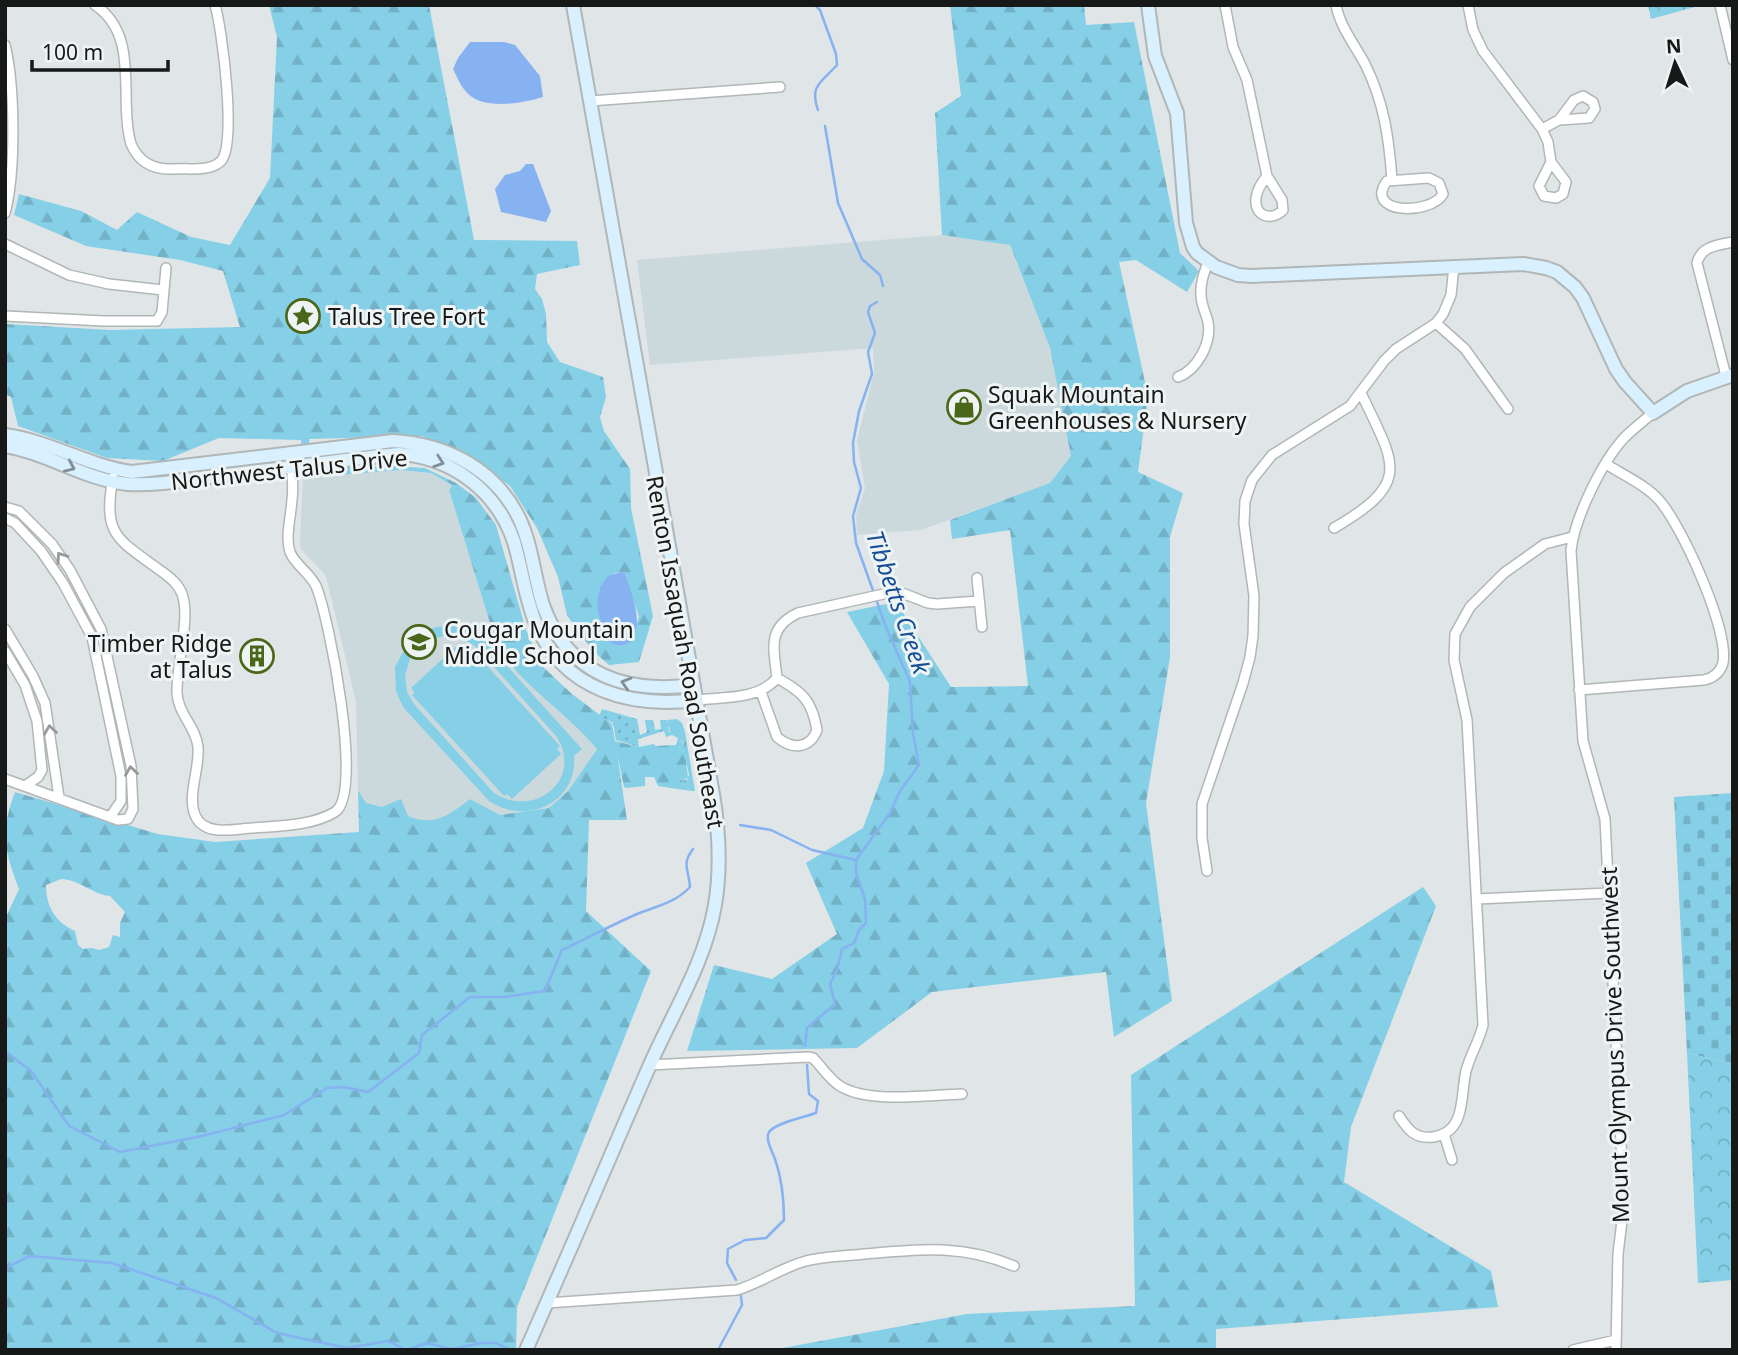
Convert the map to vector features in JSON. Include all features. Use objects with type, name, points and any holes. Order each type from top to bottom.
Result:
[{"type":"street","points":[[94,5],[115,25],[122,43],[128,135],[133,150],[139,158],[154,167],[166,169],[208,167],[220,162],[225,155],[228,138],[225,58],[215,5]]},
{"type":"street","name":"Renton Issaquah Road Southeast","points":[[526,1350],[650,1065],[698,964],[717,887],[717,817],[573,5]]},
{"type":"street","points":[[1148,5],[1155,56],[1177,113],[1188,234],[1197,253],[1208,262],[1226,272],[1252,276],[1454,266],[1536,265],[1557,272],[1567,279],[1583,298],[1609,356],[1625,382],[1653,413]]},
{"type":"street","points":[[1225,5],[1229,35],[1249,87],[1267,176]]},
{"type":"street","points":[[1336,5],[1382,103],[1389,139],[1392,180]]},
{"type":"street","points":[[1468,5],[1473,30],[1483,51],[1542,128],[1548,142],[1551,162]]},
{"type":"street","points":[[1720,5],[1733,60]]},
{"type":"street","points":[[5,44],[9,63],[12,126],[10,184],[5,213]]},
{"type":"street","points":[[590,102],[780,87]]},
{"type":"street","points":[[1542,128],[1559,120]]},
{"type":"street","points":[[1436,179],[1443,188],[1443,194],[1437,202],[1427,207],[1392,206],[1383,201],[1382,191],[1387,181],[1392,180],[1436,179]]},
{"type":"street","points":[[1399,1116],[1416,1136],[1444,1134],[1454,1127],[1458,1122],[1466,1068],[1483,1026],[1467,720],[1454,660],[1455,634],[1471,607],[1504,573],[1545,544],[1572,537],[1606,464],[1624,438],[1653,413],[1687,391],[1730,376],[1697,263],[1700,254],[1708,248],[1733,242]]},
{"type":"street","points":[[5,244],[69,275],[109,284],[163,290]]},
{"type":"street","points":[[1178,377],[1187,373],[1200,358],[1207,342],[1209,324],[1201,298],[1201,283],[1208,262]]},
{"type":"street","points":[[1207,871],[1202,838],[1202,804],[1243,683],[1253,636],[1254,596],[1244,524],[1248,490],[1257,472],[1272,455],[1341,413],[1361,393],[1376,370],[1396,349],[1436,323],[1451,295],[1454,266]]},
{"type":"street","points":[[5,316],[157,321],[162,313],[166,268]]},
{"type":"street","points":[[1436,323],[1465,349],[1508,409]]},
{"type":"street","points":[[1334,528],[1378,499],[1390,477],[1388,451],[1361,393]]},
{"type":"street","name":"Northwest Talus Drive","points":[[5,435],[42,443],[113,476],[393,441],[434,447],[465,460],[493,481],[512,506],[525,536],[547,615],[562,640],[576,655],[607,677],[633,686],[661,689],[694,685]]},
{"type":"street","name":"Northwest Talus Drive","points":[[5,446],[39,454],[83,473],[149,484],[399,454],[425,457],[456,468],[482,489],[504,519],[514,541],[537,626],[550,648],[567,667],[596,687],[630,700],[658,703],[696,700]]},
{"type":"street","points":[[113,476],[109,513],[116,535],[174,581],[183,594],[185,609],[177,696],[198,746],[193,806],[197,819],[203,825],[220,830],[289,825],[336,811],[345,795],[346,776],[338,674],[316,587],[294,559],[289,544],[292,467],[290,452]]},
{"type":"street","points":[[1578,690],[1704,680],[1717,674],[1722,666],[1723,646],[1710,597],[1669,512],[1657,497],[1606,464]]},
{"type":"street","points":[[5,507],[19,511],[52,544],[70,570],[101,629],[133,786],[132,814],[123,820],[110,817],[5,779]]},
{"type":"street","points":[[5,518],[15,523],[41,551],[63,583],[92,637],[122,789],[120,806],[110,817]]},
{"type":"street","name":"Mount Olympus Drive Southwest","points":[[1572,537],[1578,690],[1583,741],[1605,819],[1624,1204],[1618,1254],[1616,1345]]},
{"type":"street","points":[[977,578],[982,627]]},
{"type":"street","points":[[777,678],[774,641],[779,626],[798,613],[897,591],[928,603],[979,601]]},
{"type":"street","points":[[5,629],[33,676],[45,703],[59,797]]},
{"type":"street","points":[[5,651],[26,685],[37,721],[43,770],[38,778],[25,786]]},
{"type":"street","points":[[696,700],[761,692],[777,678]]},
{"type":"street","points":[[761,692],[777,737],[797,746],[810,743],[817,730],[807,700],[798,690],[777,678]]},
{"type":"street","points":[[1478,899],[1609,893]]},
{"type":"street","points":[[650,1065],[807,1057],[816,1060],[838,1084],[852,1091],[878,1096],[962,1094]]},
{"type":"street","points":[[1444,1134],[1452,1160]]},
{"type":"street","points":[[547,1303],[737,1290],[805,1261],[924,1248],[949,1248],[979,1254],[1014,1266]]},
{"type":"street","points":[[1573,1350],[1616,1345]]},
{"type":"shaded area","points":[[470,42],[504,42],[515,45],[540,76],[543,97],[497,104],[472,97],[463,88],[453,69]]},
{"type":"shaded area","points":[[526,164],[533,164],[551,211],[546,222],[501,212],[495,189],[505,175],[520,171]]},
{"type":"shaded area","name":"Squak Mountain Greenhouses & Nursery","points":[[942,235],[1009,244],[1050,348],[1072,456],[1050,483],[921,530],[857,535],[856,516],[865,488],[857,441],[874,372],[873,348],[650,365],[637,260]]},
{"type":"shaded area","name":"Cougar Mountain Middle School","points":[[401,470],[431,473],[452,485],[449,490],[498,649],[507,663],[578,726],[597,748],[568,791],[549,808],[499,815],[470,799],[447,817],[422,822],[366,803],[358,790],[356,702],[326,576],[301,549],[303,478]]},
{"type":"shaded area","points":[[625,573],[631,590],[637,621],[633,638],[626,644],[618,645],[607,637],[600,620],[598,601],[608,576]]},
{"type":"green space","points":[[269,5],[429,5],[474,240],[577,241],[580,265],[537,274],[535,289],[542,299],[546,314],[547,342],[560,362],[603,377],[606,397],[600,417],[604,431],[630,469],[631,508],[653,616],[639,662],[609,665],[592,650],[567,615],[558,577],[537,528],[510,486],[462,452],[422,436],[309,439],[313,468],[425,468],[456,483],[476,498],[496,525],[526,630],[542,666],[572,694],[612,724],[615,741],[639,747],[654,744],[676,745],[685,752],[688,778],[676,782],[691,791],[658,786],[654,777],[645,777],[645,786],[624,787],[617,753],[627,820],[589,820],[586,911],[651,971],[517,1307],[516,1350],[5,1350],[5,919],[19,889],[7,852],[6,830],[15,792],[158,834],[215,842],[359,832],[358,790],[366,803],[382,807],[401,799],[408,816],[426,820],[441,818],[470,799],[500,815],[549,808],[568,791],[597,749],[521,676],[498,649],[449,490],[452,485],[431,473],[401,470],[303,478],[301,440],[219,438],[163,461],[107,458],[18,426],[11,397],[5,394],[5,324],[110,330],[240,327],[223,271],[180,260],[86,246],[14,215],[19,194],[81,211],[117,230],[137,212],[191,237],[230,245],[270,178],[277,37]],"holes":[[[615,573],[625,573],[639,617],[633,635],[606,634],[599,614],[601,597]],[[61,879],[110,896],[125,912],[120,923],[120,937],[113,935],[109,947],[99,950],[83,949],[78,945],[75,931],[57,918],[50,906],[46,885]]]},
{"type":"green space","points":[[950,5],[1084,5],[1086,25],[1134,22],[1180,253],[1199,271],[1187,292],[1136,260],[1119,262],[1148,396],[1138,472],[1183,493],[1170,537],[1170,657],[1146,803],[1172,1001],[1114,1037],[1106,972],[932,992],[857,1048],[687,1051],[714,965],[772,979],[837,934],[806,863],[863,828],[884,771],[889,684],[847,612],[896,602],[951,687],[1028,686],[1010,530],[952,539],[950,520],[1050,483],[1071,456],[1050,348],[1010,245],[942,235],[935,113],[961,96]]},
{"type":"green space","points":[[1648,5],[1702,5],[1651,19]]},
{"type":"green space","points":[[451,625],[481,637],[582,749],[574,756],[573,772],[568,786],[547,806],[518,811],[489,801],[403,707],[396,691],[395,667],[408,643],[427,629]],"holes":[[[443,636],[462,638],[475,646],[557,737],[563,753],[564,768],[551,791],[539,798],[510,800],[494,793],[414,704],[407,692],[405,676],[411,655],[426,641]]]},
{"type":"green space","points":[[460,643],[465,648],[468,645],[560,746],[557,749],[561,754],[512,799],[507,794],[504,796],[412,695],[415,693],[411,688]]},
{"type":"green space","points":[[602,709],[637,719],[640,735],[647,732],[645,720],[653,720],[655,730],[661,729],[660,720],[667,720],[669,732],[680,736],[685,752],[676,745],[678,738],[672,735],[666,737],[664,731],[638,739],[639,747],[616,740],[613,723],[599,716]]},
{"type":"green space","points":[[677,719],[682,723],[685,732],[695,791],[675,782],[678,779],[687,780],[689,775],[682,740],[670,732],[667,720]]},
{"type":"green space","points":[[1733,793],[1733,1064],[1687,1053],[1674,797]]},
{"type":"green space","points":[[1423,887],[1436,906],[1351,1127],[1344,1182],[1491,1271],[1498,1307],[1216,1329],[1216,1350],[772,1350],[967,1314],[1135,1306],[1131,1075]]},
{"type":"green space","points":[[1687,1053],[1733,1064],[1733,1280],[1698,1283]]},
{"type":"waterway","name":"Tibbetts Creek","points":[[815,5],[820,10],[836,54],[837,65],[818,84],[815,95],[818,110]]},
{"type":"waterway","name":"Tibbetts Creek","points":[[825,126],[838,203],[862,259],[880,275],[883,286]]},
{"type":"waterway","name":"Tibbetts Creek","points":[[805,1046],[807,1028],[835,1004],[830,984],[842,949],[854,943],[859,930],[866,923],[865,899],[856,873],[856,860],[890,813],[900,791],[919,765],[913,733],[910,682],[886,627],[856,543],[853,516],[861,488],[854,462],[853,443],[859,411],[872,374],[868,352],[875,333],[868,312],[870,306],[877,302]]},
{"type":"waterway","points":[[740,825],[771,830],[812,850],[856,860]]},
{"type":"waterway","points":[[5,1051],[31,1071],[69,1126],[120,1152],[202,1136],[284,1115],[327,1088],[343,1087],[368,1092],[419,1053],[422,1035],[470,997],[505,997],[545,991],[562,950],[684,892],[690,887],[687,863],[693,849]]},
{"type":"waterway","name":"Tibbetts Creek","points":[[736,1280],[727,1263],[728,1249],[745,1240],[766,1238],[784,1220],[781,1181],[768,1135],[777,1126],[816,1113],[818,1101],[809,1094],[807,1065]]},
{"type":"waterway","points":[[5,1268],[30,1256],[112,1263],[216,1298],[277,1333],[347,1348],[388,1341],[406,1350]]},
{"type":"waterway","name":"Tibbetts Creek","points":[[718,1350],[742,1305],[741,1296]]},
{"type":"waterway","points":[[406,1350],[427,1343],[452,1349],[496,1343],[510,1350]]},
{"type":"place","name":"Talus Tree Fort","points":[[303,316]]},
{"type":"place","name":"Squak Mountain Greenhouses & Nursery","points":[[964,407]]},
{"type":"place","name":"Cougar Mountain Middle School","points":[[419,642]]},
{"type":"place","name":"Timber Ridge at Talus","points":[[257,656]]}]
